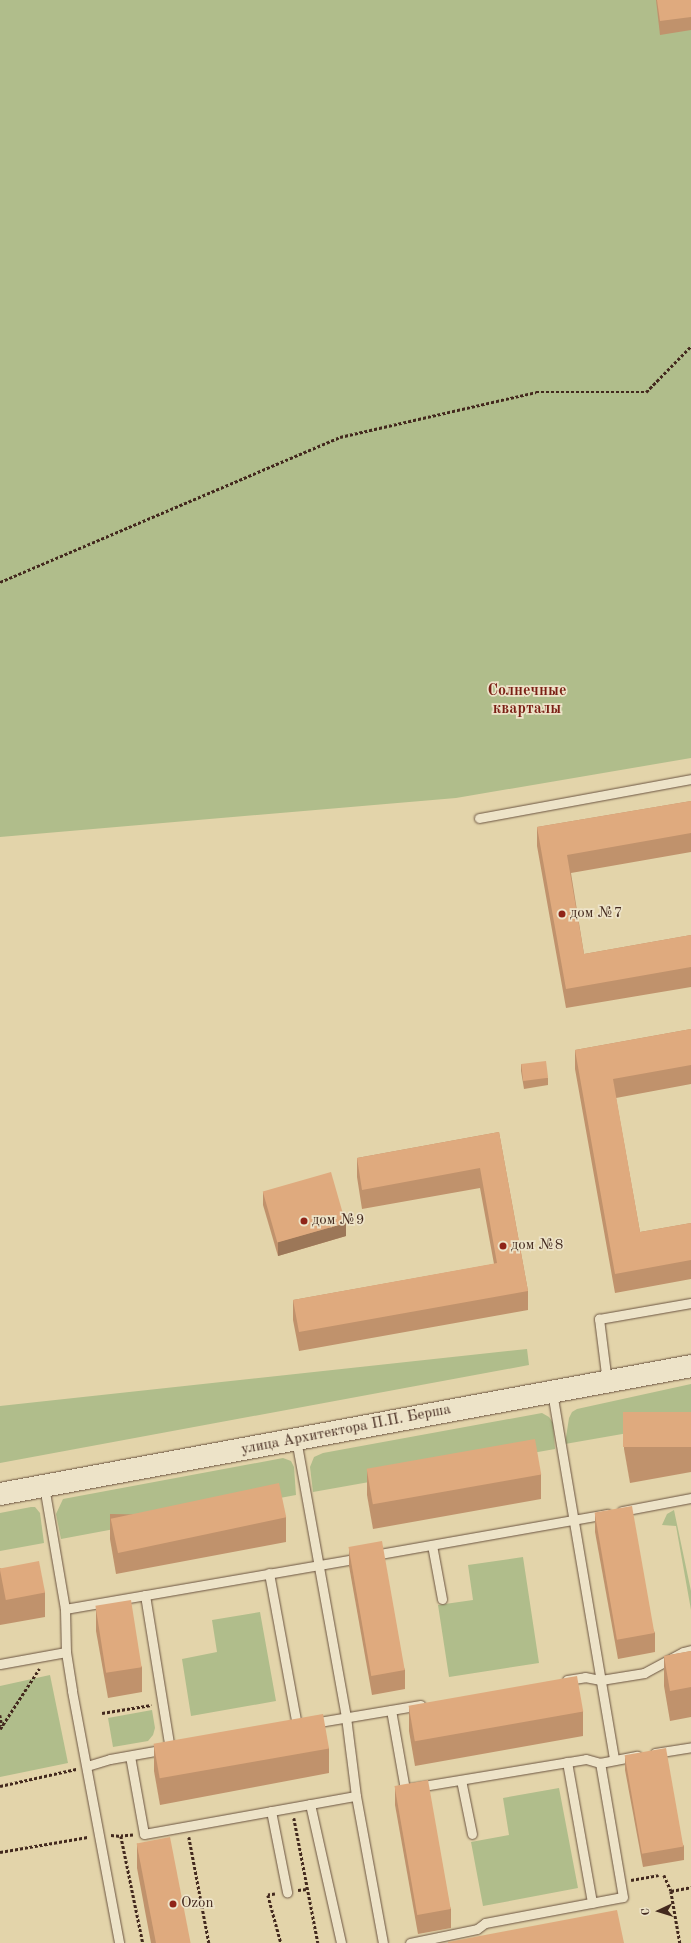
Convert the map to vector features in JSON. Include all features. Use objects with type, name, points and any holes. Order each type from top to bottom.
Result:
[{"type":"street","name":"улица Архитектора П.П. Берша","points":[[0,1494],[691,1366]]},
{"type":"lane","points":[[479,818],[691,779]]},
{"type":"lane","points":[[607,1382],[599,1319],[691,1303]]},
{"type":"lane","points":[[552,1392],[614,1760]]},
{"type":"lane","points":[[296,1440],[320,1565],[346,1717],[356,1796],[383,1943]]},
{"type":"lane","points":[[44,1486],[65,1609],[66,1652],[119,1943]]},
{"type":"lane","points":[[65,1609],[574,1520],[691,1498]]},
{"type":"lane","points":[[432,1545],[442,1600]]},
{"type":"lane","points":[[269,1573],[294,1726],[430,1703]]},
{"type":"lane","points":[[87,1766],[173,1748],[145,1595]]},
{"type":"lane","points":[[554,1682],[585,1677],[601,1680],[644,1673],[683,1652],[691,1650]]},
{"type":"lane","points":[[0,1664],[66,1652]]},
{"type":"lane","points":[[391,1710],[405,1789],[586,1759],[600,1763],[691,1747]]},
{"type":"lane","points":[[130,1756],[144,1834],[356,1796]]},
{"type":"lane","points":[[567,1762],[592,1903]]},
{"type":"lane","points":[[410,1943],[477,1929],[485,1923],[623,1897],[600,1763]]},
{"type":"lane","points":[[461,1780],[472,1834]]},
{"type":"lane","points":[[310,1804],[341,1943]]},
{"type":"lane","points":[[271,1811],[287,1892]]},
{"type":"path","points":[[0,582],[340,437],[536,392],[646,392],[691,346]]},
{"type":"path","points":[[1,1727],[48,1655]]},
{"type":"path","points":[[102,1713],[154,1704]]},
{"type":"path","points":[[0,1715],[1,1727]]},
{"type":"path","points":[[0,1786],[87,1766]]},
{"type":"path","points":[[292,1808],[318,1943]]},
{"type":"path","points":[[187,1826],[209,1943]]},
{"type":"path","points":[[0,1852],[100,1834],[121,1836],[144,1834]]},
{"type":"path","points":[[121,1836],[143,1943]]},
{"type":"path","points":[[664,1875],[671,1891],[680,1943]]},
{"type":"path","points":[[620,1882],[659,1876]]},
{"type":"path","points":[[671,1891],[691,1887]]},
{"type":"path","points":[[282,1943],[268,1895],[307,1889]]},
{"type":"green space","points":[[0,0],[691,0],[691,758],[456,798],[0,837]]},
{"type":"green space","points":[[527,1349],[529,1365],[0,1463],[0,1406]]},
{"type":"green space","points":[[691,1384],[691,1422],[565,1444],[569,1418],[572,1412],[577,1409]]},
{"type":"green space","points":[[542,1413],[549,1417],[553,1423],[555,1449],[313,1492],[310,1467],[314,1457],[323,1453]]},
{"type":"green space","points":[[283,1458],[291,1461],[294,1467],[296,1495],[61,1539],[56,1514],[63,1499]]},
{"type":"green space","points":[[35,1507],[40,1513],[44,1543],[0,1551],[0,1513]]},
{"type":"green space","points":[[674,1510],[691,1591],[691,1610],[676,1526],[662,1525],[667,1514]]},
{"type":"green space","points":[[523,1557],[539,1663],[449,1677],[438,1605],[473,1600],[468,1565]]},
{"type":"green space","points":[[260,1612],[276,1701],[191,1716],[182,1659],[217,1652],[212,1620]]},
{"type":"green space","points":[[50,1675],[68,1763],[0,1777],[0,1686]]},
{"type":"green space","points":[[152,1710],[155,1728],[153,1735],[148,1741],[113,1747],[108,1718]]},
{"type":"green space","points":[[559,1788],[578,1888],[483,1906],[471,1842],[509,1835],[503,1798]]},
{"type":"building","points":[[657,0],[691,0],[691,17],[660,21]]},
{"type":"building","points":[[691,801],[691,833],[567,855],[584,954],[691,935],[691,967],[566,989],[537,827]]},
{"type":"building","points":[[691,1029],[691,1065],[613,1079],[640,1232],[691,1223],[691,1260],[615,1274],[575,1050]]},
{"type":"building","points":[[546,1061],[548,1078],[523,1081],[521,1064]]},
{"type":"building","points":[[499,1132],[528,1291],[299,1332],[293,1300],[497,1263],[480,1168],[362,1190],[357,1158]]},
{"type":"building","name":"дом №9","points":[[331,1172],[346,1223],[277,1243],[263,1192]]},
{"type":"building","points":[[623,1412],[691,1412],[691,1447],[623,1447]]},
{"type":"building","points":[[535,1439],[541,1474],[373,1504],[367,1469]]},
{"type":"building","points":[[279,1483],[286,1517],[118,1553],[111,1519]]},
{"type":"building","points":[[632,1506],[654,1633],[617,1640],[595,1513]]},
{"type":"building","points":[[382,1541],[405,1670],[371,1676],[349,1547]]},
{"type":"building","points":[[39,1561],[45,1592],[6,1600],[0,1569]]},
{"type":"building","points":[[131,1600],[142,1667],[106,1673],[95,1606]]},
{"type":"building","points":[[691,1651],[691,1687],[670,1691],[664,1656]]},
{"type":"building","points":[[577,1676],[583,1711],[415,1741],[409,1706]]},
{"type":"building","points":[[323,1714],[329,1748],[160,1778],[154,1744]]},
{"type":"building","points":[[666,1748],[683,1846],[642,1854],[625,1755]]},
{"type":"building","points":[[428,1780],[451,1909],[417,1915],[395,1786]]},
{"type":"building","points":[[170,1837],[191,1943],[156,1943],[137,1843]]},
{"type":"building","points":[[617,1910],[624,1943],[448,1943],[448,1942]]},
{"type":"place","name":"дом №7","points":[[562,914]]},
{"type":"place","name":"дом №9","points":[[304,1221]]},
{"type":"place","name":"дом №8","points":[[503,1246]]},
{"type":"place","name":"Ozon","points":[[173,1904]]},
{"type":"district","name":"Солнечные кварталы","points":[[527,700]]}]
